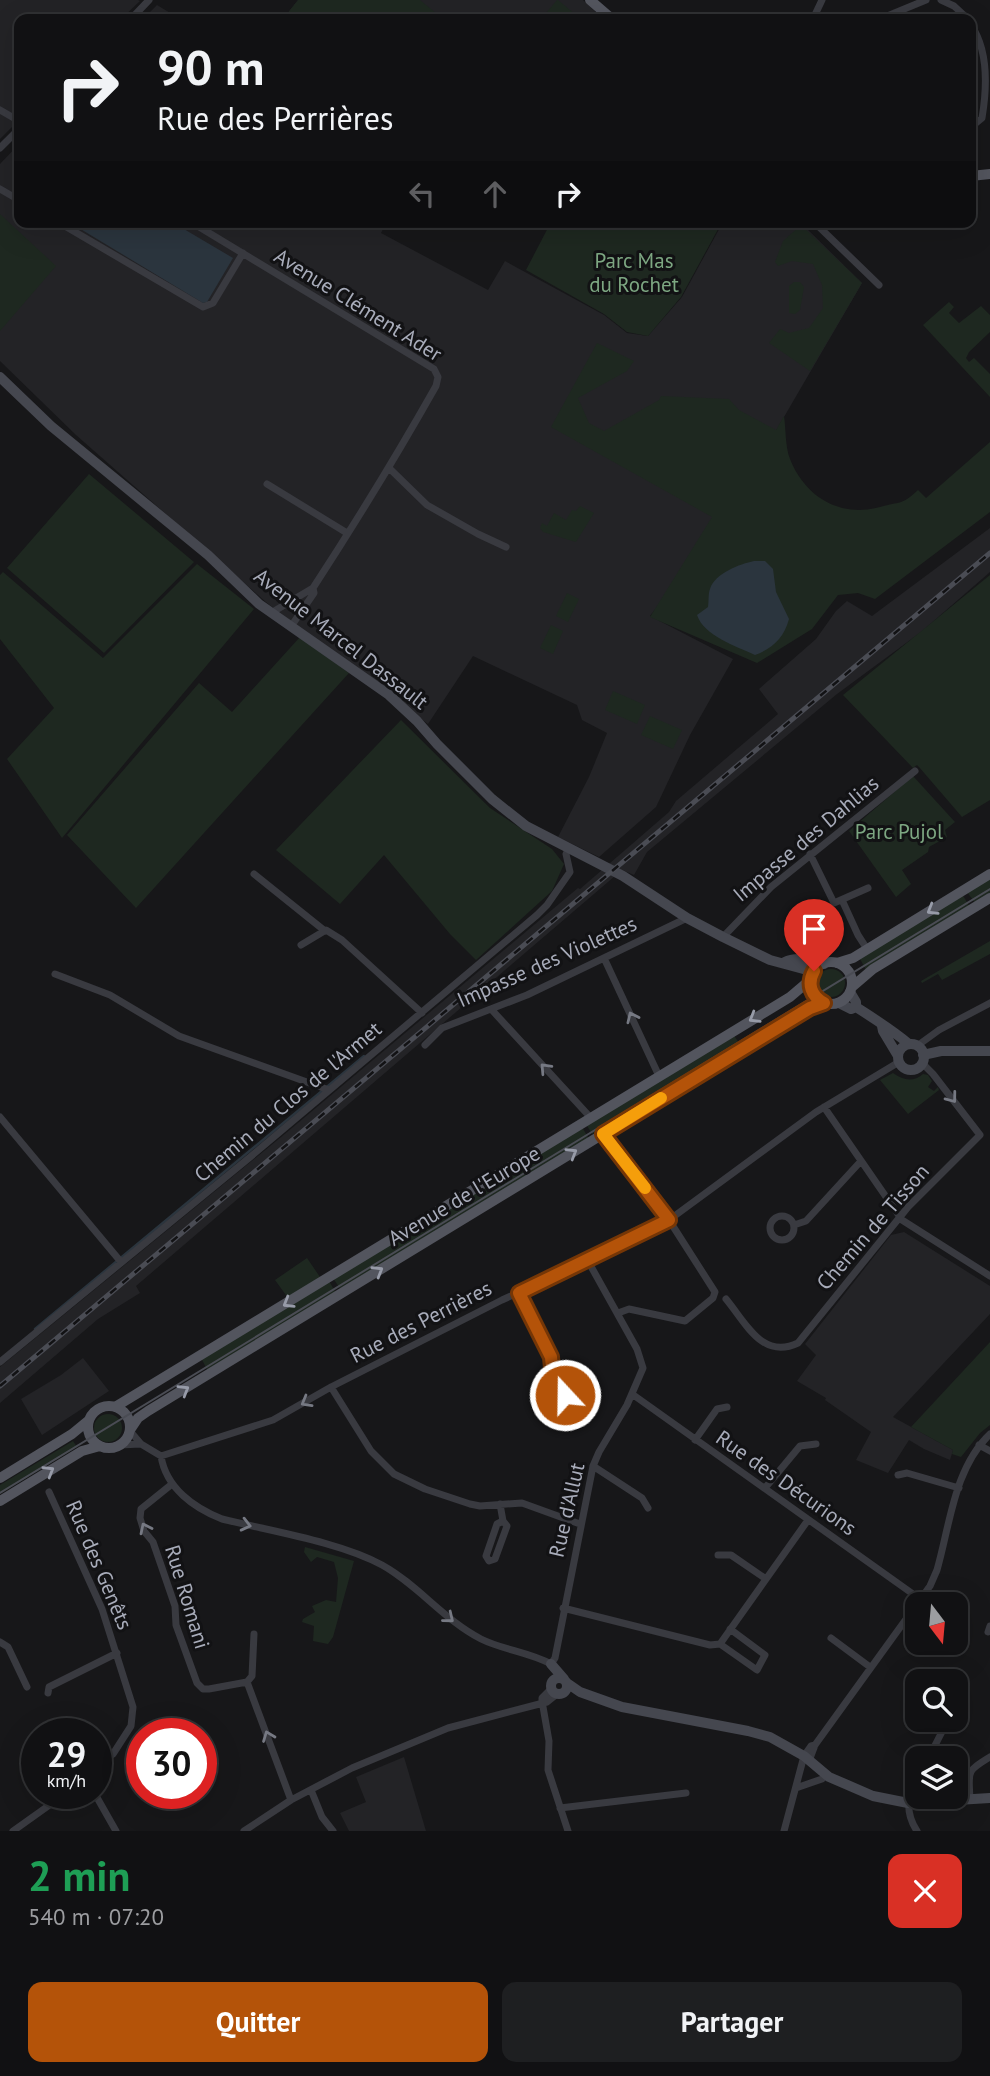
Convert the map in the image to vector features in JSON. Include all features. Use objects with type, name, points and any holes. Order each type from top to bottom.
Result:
[{"type":"main road","points":[[590,0],[606,14]]},
{"type":"main road","points":[[990,874],[849,960],[824,964],[811,978],[812,992],[824,1003],[839,1003],[865,974],[990,898]]},
{"type":"main road","points":[[837,963],[848,970],[852,980],[851,989]]},
{"type":"main road","name":"Avenue de l'Europe","points":[[115,1407],[799,991],[811,978]]},
{"type":"main road","name":"Avenue de l'Europe","points":[[130,1431],[138,1418],[148,1411],[810,1008],[824,1003]]},
{"type":"main road","points":[[0,1478],[72,1434],[103,1407],[115,1407],[127,1415],[130,1431],[127,1439],[120,1445],[114,1448],[100,1446],[82,1451],[0,1501]]},
{"type":"main road","points":[[89,1420],[89,1433],[100,1446]]},
{"type":"street","points":[[136,14],[149,0]]},
{"type":"street","points":[[892,14],[926,0]]},
{"type":"street","points":[[942,0],[963,14]]},
{"type":"street","points":[[976,35],[980,43],[986,82],[982,118],[976,123]]},
{"type":"street","points":[[0,148],[14,134]]},
{"type":"street","points":[[68,228],[203,307],[213,303],[243,253]]},
{"type":"street","name":"Avenue Clément Ader","points":[[201,228],[434,369],[439,377],[389,468],[292,625]]},
{"type":"street","points":[[820,228],[878,285]]},
{"type":"street","name":"Avenue Marcel Dassault","points":[[0,377],[51,426],[208,555],[271,612],[389,695],[507,812],[538,835],[619,874],[687,918],[723,937],[770,960],[807,970],[811,978]]},
{"type":"street","points":[[389,468],[427,505],[506,547]]},
{"type":"street","points":[[267,484],[347,533]]},
{"type":"street","points":[[271,612],[313,588]]},
{"type":"street","name":"Impasse des Dahlias","points":[[723,937],[771,887],[915,771]]},
{"type":"street","name":"Chemin du Clos de l'Armet","points":[[0,1362],[547,905],[570,872],[566,855],[568,849]]},
{"type":"street","points":[[810,854],[834,903],[868,888]]},
{"type":"street","points":[[254,874],[325,931],[342,940],[421,1011]]},
{"type":"street","points":[[842,900],[867,949]]},
{"type":"street","name":"Impasse des Violettes","points":[[425,1045],[442,1028],[527,995],[687,918]]},
{"type":"street","points":[[301,945],[325,931]]},
{"type":"street","points":[[604,958],[659,1076]]},
{"type":"street","name":"Avenue Marcel Dassault","points":[[785,962],[803,959],[824,964]]},
{"type":"street","points":[[55,974],[110,995],[179,1037],[326,1089]]},
{"type":"street","points":[[851,989],[856,1007]]},
{"type":"street","points":[[839,1003],[851,1009],[856,1007]]},
{"type":"street","points":[[882,1026],[899,1059],[908,1069],[916,1069],[918,1052],[939,1030],[990,1003]]},
{"type":"street","points":[[856,1007],[882,1026],[889,1027],[918,1052]]},
{"type":"street","points":[[491,1009],[591,1118]]},
{"type":"street","points":[[899,1059],[901,1048],[918,1052],[990,1051]]},
{"type":"street","name":"Chemin de Tisson","points":[[726,1299],[765,1345],[777,1349],[798,1343],[899,1217],[980,1135],[918,1052]]},
{"type":"street","name":"Rue des Perrières","points":[[161,1456],[272,1420],[331,1387],[669,1220],[824,1107],[899,1059]]},
{"type":"street","points":[[824,1107],[899,1217],[990,1276]]},
{"type":"street","points":[[0,1117],[121,1262]]},
{"type":"street","points":[[603,1134],[669,1220],[712,1286],[715,1296],[685,1321],[629,1309],[618,1313]]},
{"type":"street","points":[[794,1225],[806,1221],[861,1161]]},
{"type":"street","name":"Rue d'Allut","points":[[551,1664],[557,1649],[593,1466],[643,1368],[618,1313],[588,1261]]},
{"type":"street","points":[[519,1293],[551,1357],[553,1379],[565,1395]]},
{"type":"street","points":[[331,1387],[371,1451],[394,1474],[425,1489],[470,1504],[480,1506],[522,1503],[580,1524]]},
{"type":"street","name":"Rue des Décurions","points":[[632,1394],[910,1592]]},
{"type":"street","points":[[695,1440],[717,1409],[727,1407]]},
{"type":"street","points":[[130,1431],[141,1444],[161,1456],[163,1470],[172,1484],[198,1507],[222,1519],[340,1548],[383,1566],[402,1578],[464,1629],[551,1664],[550,1670],[559,1687]]},
{"type":"street","points":[[925,1592],[937,1570],[966,1466],[979,1445],[990,1434]]},
{"type":"street","points":[[120,1445],[141,1444]]},
{"type":"street","points":[[765,1488],[800,1446],[816,1444]]},
{"type":"street","points":[[979,1445],[990,1451]]},
{"type":"street","points":[[593,1466],[642,1498],[648,1508]]},
{"type":"street","points":[[898,1475],[907,1473],[959,1488]]},
{"type":"street","name":"Rue Romani","points":[[172,1484],[141,1509],[140,1518],[144,1531],[153,1542],[166,1579],[175,1606],[176,1625],[197,1683],[203,1689],[247,1682]]},
{"type":"street","name":"Rue des Genêts","points":[[49,1492],[102,1609],[132,1701],[131,1726],[112,1755]]},
{"type":"street","points":[[500,1504],[503,1521],[507,1526],[495,1559],[489,1562],[486,1556],[497,1524],[503,1521]]},
{"type":"street","points":[[720,1644],[808,1520]]},
{"type":"street","points":[[718,1555],[731,1555],[766,1578]]},
{"type":"street","points":[[563,1608],[709,1645],[720,1644],[757,1670],[765,1655],[730,1629]]},
{"type":"street","points":[[784,1831],[811,1746],[815,1745],[905,1620]]},
{"type":"street","points":[[254,1634],[252,1676],[247,1682],[291,1800]]},
{"type":"street","points":[[831,1638],[870,1668]]},
{"type":"street","points":[[0,1642],[8,1647],[27,1687]]},
{"type":"street","name":"Rue des Genêts","points":[[48,1693],[49,1687],[117,1653]]},
{"type":"street","points":[[568,1831],[548,1770],[548,1741],[542,1701],[542,1698],[559,1687],[622,1707],[759,1733],[782,1743],[826,1775],[855,1790],[884,1800],[905,1803]]},
{"type":"street","points":[[244,1831],[291,1800],[352,1768],[448,1728],[542,1701]]},
{"type":"street","points":[[990,1757],[969,1772],[970,1800],[990,1798]]},
{"type":"street","points":[[796,1788],[826,1775]]},
{"type":"street","points":[[312,1790],[322,1817],[333,1831]]},
{"type":"street","points":[[561,1808],[686,1793]]},
{"type":"street","points":[[13,1831],[44,1809]]},
{"type":"street","points":[[103,1809],[116,1831]]},
{"type":"street","points":[[909,1809],[910,1820],[917,1831]]},
{"type":"shaded area","points":[[0,0],[140,1],[126,14],[14,14],[14,125],[0,139]]},
{"type":"shaded area","points":[[298,0],[583,0],[598,14],[287,14]]},
{"type":"shaded area","points":[[157,5],[172,14],[148,14]]},
{"type":"shaded area","points":[[14,149],[14,228],[384,228],[381,233],[488,290],[505,261],[604,315],[627,333],[648,336],[682,297],[720,228],[806,228],[862,283],[721,525],[650,616],[733,659],[690,735],[656,807],[599,857],[558,837],[589,777],[607,733],[582,720],[577,705],[473,656],[428,724],[267,603],[76,435],[0,361],[0,164]]},
{"type":"shaded area","points":[[79,228],[182,228],[233,258],[207,302],[203,303]]},
{"type":"shaded area","points":[[990,528],[990,572],[921,632],[837,694],[647,852],[634,875],[622,870],[136,1286],[140,1293],[98,1319],[0,1403],[0,1367],[580,889],[669,812],[676,801],[778,714],[759,689],[816,639],[836,611],[847,601],[872,616]]},
{"type":"shaded area","points":[[754,561],[765,561],[773,569],[776,592],[789,619],[777,642],[755,655],[713,635],[697,615],[708,607],[709,591],[717,578],[735,567]]},
{"type":"shaded area","points":[[904,1232],[990,1286],[990,1314],[893,1417],[953,1450],[950,1460],[909,1440],[888,1473],[856,1460],[871,1432],[825,1400],[826,1398],[797,1381],[816,1355],[805,1344],[891,1235]]},
{"type":"shaded area","points":[[83,1358],[109,1391],[42,1435],[21,1399]]},
{"type":"shaded area","points":[[404,1757],[426,1831],[349,1831],[340,1813],[366,1802],[356,1777]]},
{"type":"green space","points":[[298,0],[420,0],[437,14],[287,14]]},
{"type":"green space","points":[[558,0],[575,14],[545,14]]},
{"type":"green space","points":[[0,214],[56,266],[0,331]]},
{"type":"green space","name":"Parc Mas du Rochet","points":[[548,228],[719,228],[681,297],[648,336],[627,332],[604,314],[526,270]]},
{"type":"green space","points":[[798,228],[804,228],[862,283],[810,371],[769,343],[780,329],[789,333],[809,328],[823,308],[822,285],[813,264],[792,261],[778,266],[775,262],[783,241]]},
{"type":"green space","points":[[800,282],[804,287],[800,310],[795,314],[789,313],[789,286]]},
{"type":"green space","points":[[949,302],[954,307],[949,313],[959,323],[981,306],[990,315],[990,332],[966,358],[969,362],[974,358],[990,374],[990,397],[923,325]]},
{"type":"green space","points":[[597,343],[634,361],[627,371],[578,398],[589,423],[604,431],[659,400],[661,396],[729,399],[739,410],[776,430],[784,416],[788,454],[805,484],[815,494],[838,507],[865,510],[908,499],[918,490],[926,498],[990,442],[990,512],[875,599],[858,593],[838,595],[812,629],[757,663],[650,617],[712,517],[551,427]]},
{"type":"green space","points":[[89,474],[194,562],[104,653],[7,568]]},
{"type":"green space","points":[[580,506],[594,513],[576,542],[543,532],[540,528],[542,523],[547,526],[554,513],[566,520],[572,510],[576,511]]},
{"type":"green space","points":[[197,564],[254,609],[62,838],[7,759],[54,708],[0,639],[0,575],[3,572],[103,658]]},
{"type":"green space","points":[[990,575],[990,800],[962,817],[919,767],[917,765],[913,768],[843,695]]},
{"type":"green space","points":[[567,593],[579,599],[568,622],[556,616]]},
{"type":"green space","points":[[551,625],[563,631],[553,654],[540,648]]},
{"type":"green space","points":[[300,637],[349,673],[136,908],[67,835],[199,683],[232,712]]},
{"type":"green space","points":[[613,691],[645,705],[637,724],[605,710]]},
{"type":"green space","points":[[650,716],[682,730],[673,749],[641,735]]},
{"type":"green space","points":[[401,720],[490,808],[552,849],[564,864],[552,891],[476,960],[450,934],[384,855],[340,904],[276,850]]},
{"type":"green space","name":"Parc Pujol","points":[[913,776],[955,822],[945,830],[947,837],[929,847],[928,852],[902,870],[911,884],[896,897],[849,831]]},
{"type":"green space","points":[[990,878],[990,894],[975,903],[967,892]]},
{"type":"green space","points":[[962,894],[970,907],[866,970],[859,957]]},
{"type":"green space","points":[[990,941],[990,954],[942,980],[938,974],[922,983],[921,981]]},
{"type":"green space","points":[[831,969],[841,973],[845,983],[841,993],[831,997],[821,993],[817,983],[821,973]]},
{"type":"green space","points":[[733,1034],[741,1046],[628,1116],[625,1114],[597,1134],[592,1134],[586,1124]]},
{"type":"green space","points":[[893,1073],[908,1079],[928,1075],[932,1081],[928,1087],[934,1091],[938,1087],[939,1090],[908,1114],[880,1080]]},
{"type":"green space","points":[[582,1127],[589,1139],[341,1290],[333,1278]]},
{"type":"green space","points":[[307,1258],[320,1277],[288,1298],[275,1280]]},
{"type":"green space","points":[[329,1281],[336,1293],[208,1371],[201,1358]]},
{"type":"green space","points":[[990,1342],[990,1425],[961,1457],[911,1427]]},
{"type":"green space","points":[[108,1414],[118,1418],[122,1428],[118,1438],[108,1442],[98,1438],[94,1428],[98,1418]]},
{"type":"green space","points":[[73,1441],[77,1447],[0,1494],[0,1485]]},
{"type":"green space","points":[[305,1547],[354,1561],[333,1637],[328,1644],[313,1641],[314,1626],[302,1622],[315,1612],[312,1606],[326,1600],[336,1602],[338,1578],[334,1562],[317,1557],[311,1562],[304,1552]]},
{"type":"waterway","points":[[35,1329],[364,1056]]},
{"type":"tram line","points":[[0,1493],[990,889]]},
{"type":"railway","points":[[0,1386],[990,553]]},
{"type":"slow traffic","points":[[645,1188],[603,1134],[661,1098]]},
{"type":"route","points":[[565,1395],[553,1379],[551,1357],[519,1293],[669,1220],[603,1134],[810,1008],[824,1003],[814,996],[811,989],[810,980],[814,971]]}]
